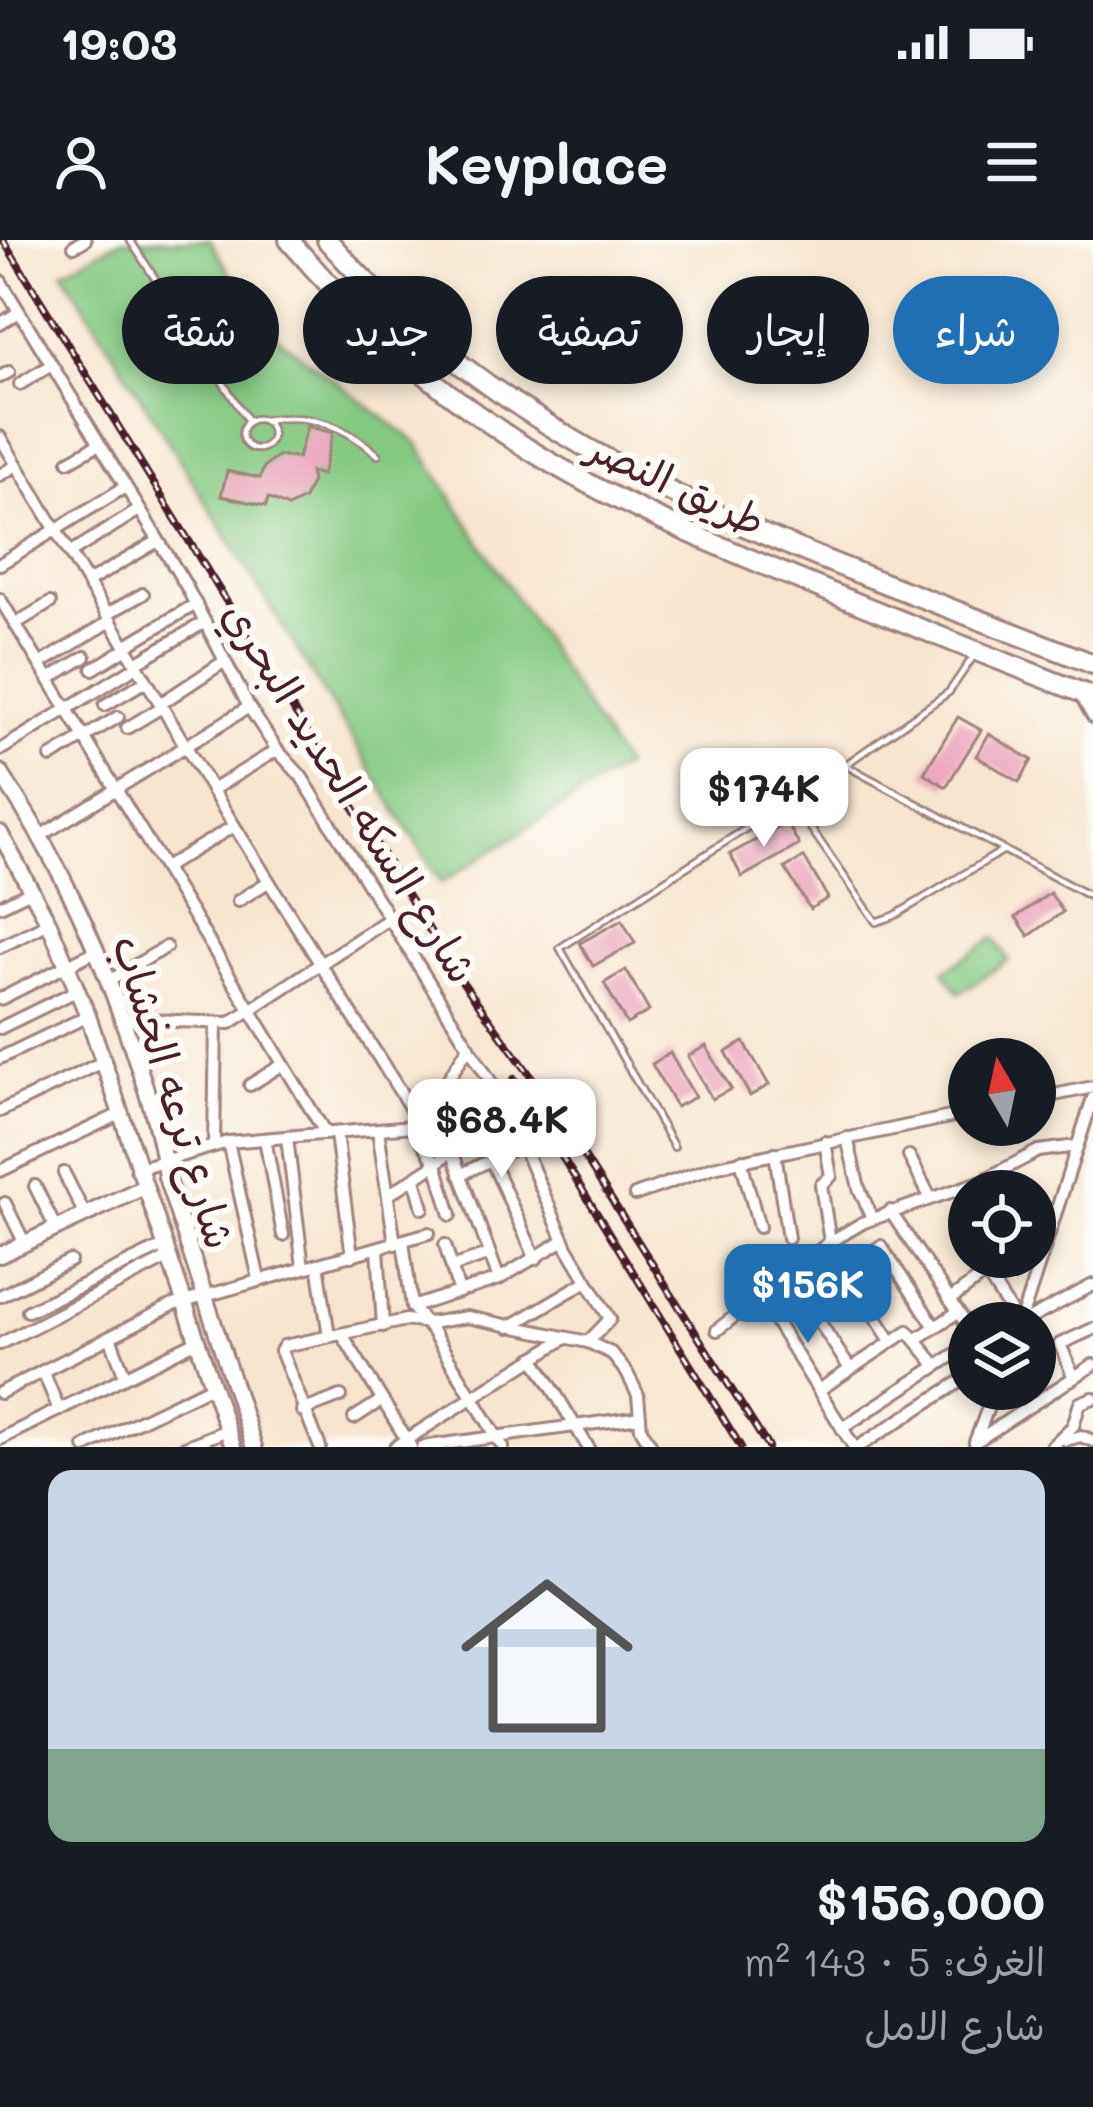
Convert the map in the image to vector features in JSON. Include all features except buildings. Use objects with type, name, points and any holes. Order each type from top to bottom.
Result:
[{"type":"highway","name":"طريق النصر","points":[[289,240],[332,289],[412,364],[552,464],[708,543],[1086,694]]},
{"type":"highway","name":"طريق النصر","points":[[326,240],[391,305],[476,378],[601,459],[735,524],[1093,664]]},
{"type":"highway","points":[[976,651],[983,636],[978,619]]},
{"type":"highway","points":[[1020,669],[1017,650],[1034,640]]},
{"type":"street","name":"شارع السكه الحديد البحري","points":[[0,280],[196,604],[249,707],[301,776],[505,1106],[564,1240],[610,1319],[588,1342]]},
{"type":"street","points":[[0,324],[20,312]]},
{"type":"street","points":[[20,384],[51,365]]},
{"type":"street","points":[[0,437],[416,1124],[436,1164],[452,1215]]},
{"type":"street","points":[[69,461],[99,444]]},
{"type":"street","points":[[0,475],[17,465]]},
{"type":"street","points":[[0,564],[125,487]]},
{"type":"street","points":[[70,553],[139,510]]},
{"type":"street","points":[[88,582],[158,541]]},
{"type":"street","points":[[40,664],[143,594]]},
{"type":"street","points":[[0,599],[248,1010],[332,1134],[352,1256]]},
{"type":"street","points":[[15,624],[50,603]]},
{"type":"street","points":[[93,669],[196,604]]},
{"type":"street","points":[[0,750],[205,622]]},
{"type":"street","points":[[49,679],[85,657]]},
{"type":"street","points":[[127,728],[225,661]]},
{"type":"street","points":[[105,705],[146,681]]},
{"type":"street","points":[[1086,694],[1093,717]]},
{"type":"street","points":[[42,835],[249,707]]},
{"type":"street","points":[[51,757],[118,716]]},
{"type":"street","points":[[212,790],[277,749]]},
{"type":"street","name":"شارع ترعه الخشاب","points":[[0,772],[63,872],[98,950],[254,1447]]},
{"type":"street","points":[[164,868],[234,826]]},
{"type":"street","name":"شارع ترعه الخشاب","points":[[0,833],[6,856],[33,890],[49,923],[88,1016],[233,1447]]},
{"type":"street","points":[[238,901],[268,882]]},
{"type":"street","points":[[0,906],[33,890]]},
{"type":"street","points":[[123,1019],[230,1023],[389,919]]},
{"type":"street","points":[[0,947],[49,923]]},
{"type":"street","points":[[109,981],[166,947]]},
{"type":"street","points":[[0,999],[98,950]]},
{"type":"street","points":[[0,1028],[78,990]]},
{"type":"street","points":[[0,1058],[88,1016]]},
{"type":"street","points":[[216,1024],[221,1143],[259,1279]]},
{"type":"street","points":[[136,1169],[221,1143],[416,1124],[469,1046]]},
{"type":"street","points":[[0,1111],[103,1062]]},
{"type":"street","points":[[250,1085],[283,1065]]},
{"type":"street","points":[[1056,1096],[1093,1088]]},
{"type":"street","points":[[1056,1205],[1093,1098]]},
{"type":"street","points":[[388,1196],[436,1164],[505,1106]]},
{"type":"street","points":[[0,1171],[120,1114]]},
{"type":"street","points":[[635,1195],[686,1173],[948,1117]]},
{"type":"street","points":[[378,1130],[412,1307],[500,1442]]},
{"type":"street","points":[[287,1138],[303,1267]]},
{"type":"street","points":[[847,1138],[854,1173],[872,1218]]},
{"type":"street","points":[[266,1139],[284,1234]]},
{"type":"street","points":[[825,1142],[831,1176],[821,1187],[830,1242]]},
{"type":"street","points":[[460,1175],[524,1144]]},
{"type":"street","points":[[1008,1170],[1038,1151],[1077,1146]]},
{"type":"street","points":[[452,1151],[499,1279]]},
{"type":"street","points":[[775,1153],[788,1238]]},
{"type":"street","points":[[909,1156],[930,1197]]},
{"type":"street","points":[[491,1160],[536,1258]]},
{"type":"street","points":[[741,1160],[759,1227]]},
{"type":"street","points":[[64,1173],[85,1215]]},
{"type":"street","points":[[416,1179],[423,1208]]},
{"type":"street","points":[[35,1186],[56,1229]]},
{"type":"street","points":[[0,1255],[144,1187]]},
{"type":"street","points":[[717,1330],[830,1242],[872,1218],[948,1193]]},
{"type":"street","points":[[5,1203],[25,1244]]},
{"type":"street","points":[[890,1211],[950,1300],[976,1278]]},
{"type":"street","points":[[0,1393],[183,1301],[429,1233]]},
{"type":"street","points":[[412,1307],[499,1279],[564,1240]]},
{"type":"street","points":[[445,1245],[459,1292]]},
{"type":"street","points":[[774,1319],[883,1246],[935,1327]]},
{"type":"street","points":[[378,1249],[382,1326]]},
{"type":"street","points":[[28,1311],[166,1252]]},
{"type":"street","points":[[0,1344],[166,1252]]},
{"type":"street","points":[[452,1268],[490,1254]]},
{"type":"street","points":[[0,1296],[70,1261]]},
{"type":"street","points":[[318,1264],[335,1335],[382,1400],[404,1444],[564,1339]]},
{"type":"street","points":[[845,1270],[891,1342]]},
{"type":"street","points":[[509,1327],[587,1281]]},
{"type":"street","points":[[17,1288],[34,1326]]},
{"type":"street","points":[[1056,1306],[1092,1289]]},
{"type":"street","points":[[759,1295],[856,1447],[948,1389]]},
{"type":"street","points":[[804,1298],[850,1369]]},
{"type":"street","points":[[320,1447],[302,1411],[282,1348],[409,1320],[467,1317],[588,1342],[611,1353],[638,1396],[641,1429],[652,1447]]},
{"type":"street","points":[[917,1339],[948,1319]]},
{"type":"street","points":[[1054,1445],[1073,1426],[1080,1403],[1093,1396],[1060,1344],[1093,1329]]},
{"type":"street","points":[[819,1390],[908,1331],[937,1366]]},
{"type":"street","points":[[110,1337],[125,1376]]},
{"type":"street","points":[[0,1439],[196,1341]]},
{"type":"street","points":[[534,1358],[588,1447]]},
{"type":"street","points":[[842,1427],[948,1359]]},
{"type":"street","points":[[974,1444],[1093,1366]]},
{"type":"street","points":[[44,1370],[58,1410]]},
{"type":"street","points":[[85,1447],[212,1386]]},
{"type":"street","points":[[302,1411],[341,1396]]},
{"type":"street","points":[[354,1418],[382,1400]]},
{"type":"street","points":[[974,1444],[987,1410]]},
{"type":"street","points":[[422,1447],[500,1442],[640,1417]]},
{"type":"street","points":[[185,1447],[227,1430]]},
{"type":"street","points":[[1054,1445],[1081,1436],[1093,1441]]},
{"type":"lane","points":[[130,240],[248,422]]},
{"type":"lane","points":[[263,420],[272,432],[268,445],[262,449],[248,446],[243,441],[248,422],[263,420],[299,417],[334,425],[378,454]]},
{"type":"lane","points":[[674,1147],[560,948],[845,765],[949,692],[976,651]]},
{"type":"lane","points":[[845,765],[1093,898]]},
{"type":"lane","points":[[791,800],[876,922],[1004,850]]},
{"type":"green space","points":[[122,240],[210,240],[231,276],[122,276],[122,367],[63,271]]},
{"type":"green space","points":[[279,338],[303,357],[303,384],[339,384],[417,443],[624,767],[441,883],[133,384],[279,384]]},
{"type":"green space","points":[[994,938],[1009,960],[959,993],[944,971]]},
{"type":"railway","points":[[3,240],[456,973],[549,1101],[768,1447]]},
{"type":"railway","points":[[514,1079],[741,1447]]}]
